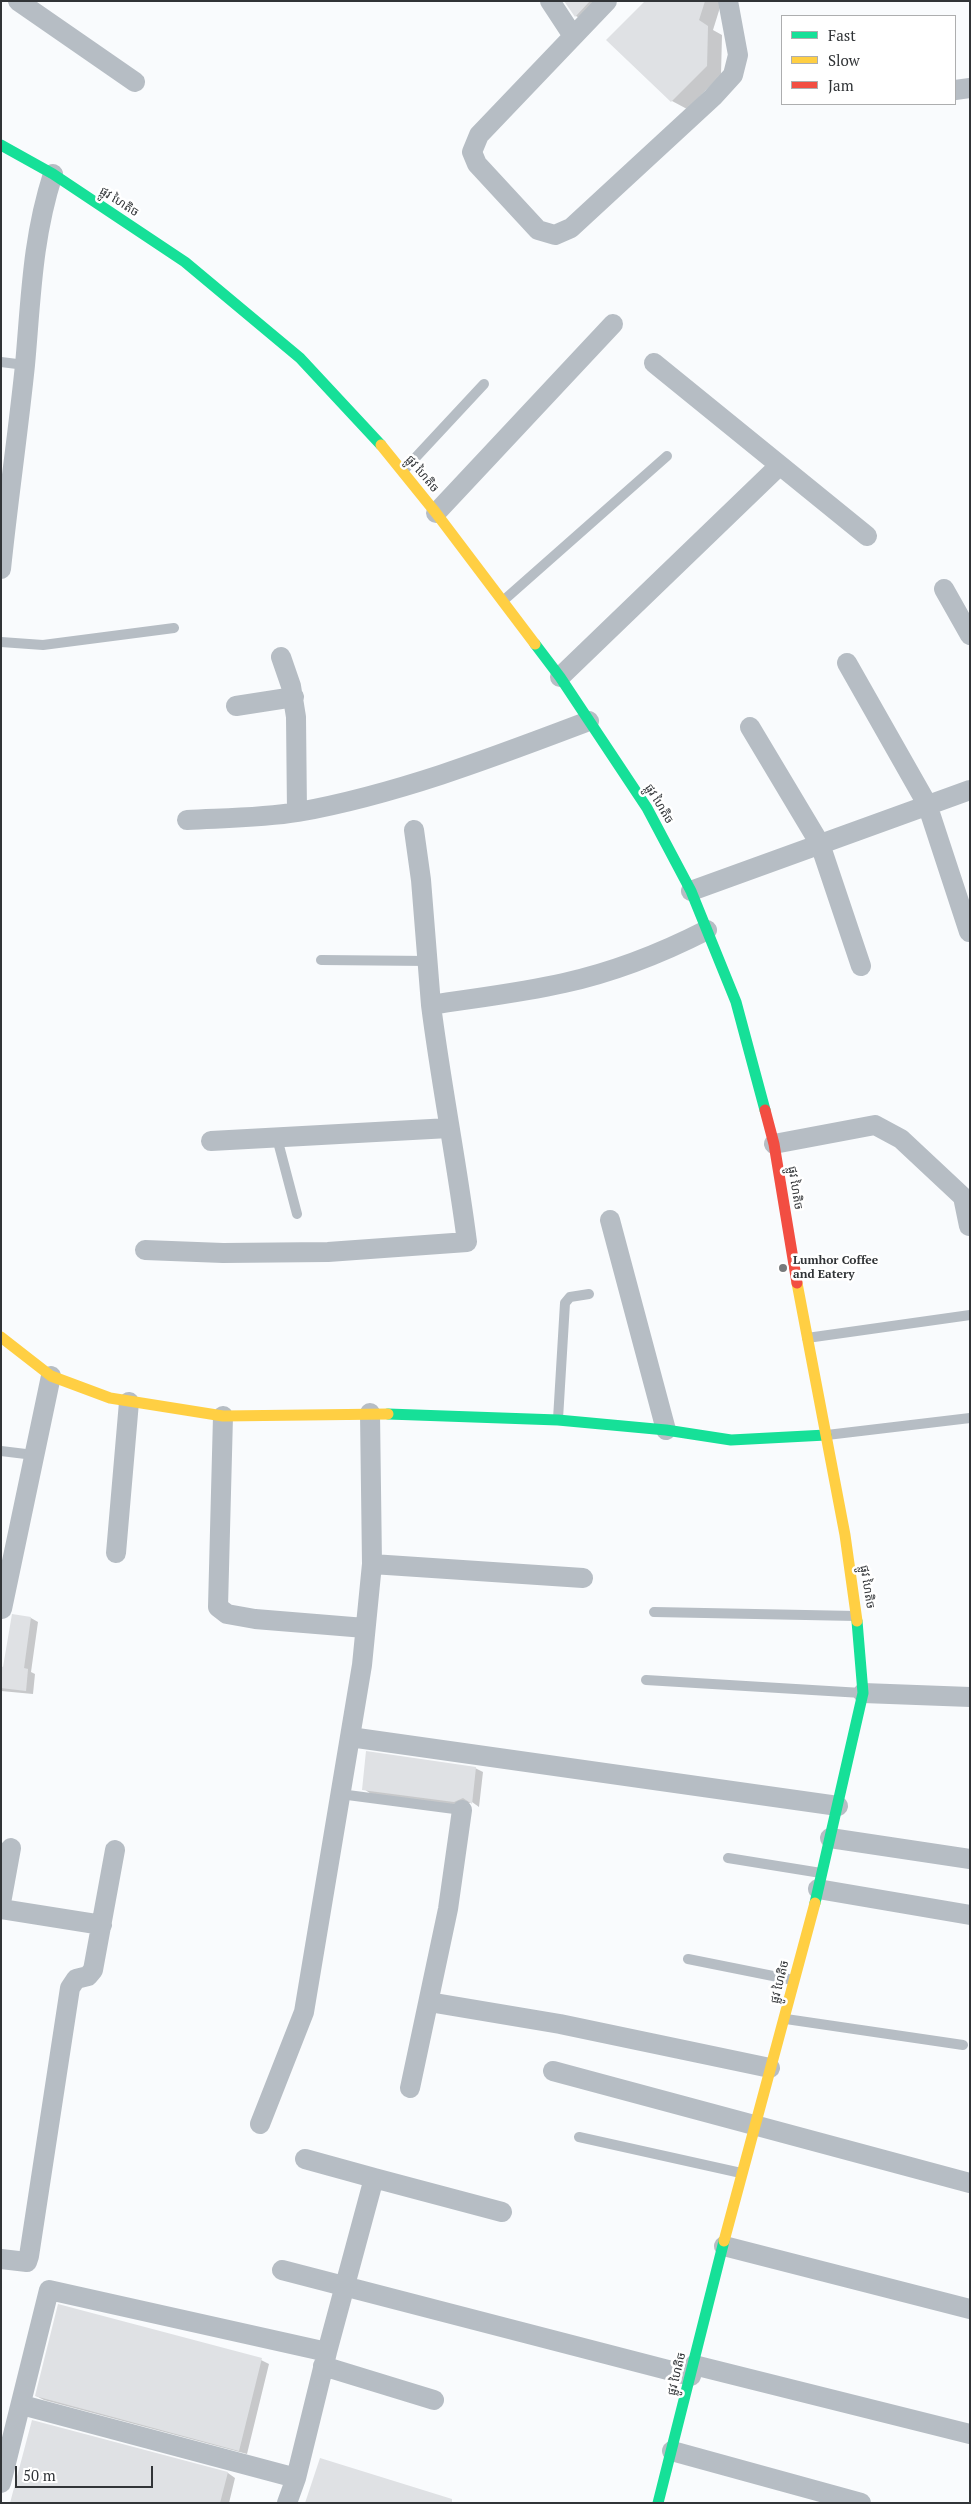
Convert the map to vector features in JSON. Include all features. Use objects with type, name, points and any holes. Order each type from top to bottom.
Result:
[{"type":"street","points":[[18,1],[135,82]]},
{"type":"street","points":[[550,1],[573,36]]},
{"type":"street","points":[[607,1],[479,136],[472,152],[477,164],[538,230],[555,235],[571,228],[714,97],[733,75],[738,55],[728,1]]},
{"type":"street","points":[[956,90],[970,88]]},
{"type":"street","name":"ផ្លូវ ហៃតិច","points":[[1,145],[53,174],[185,262],[300,358],[372,434],[436,513],[560,677],[647,808],[691,891],[736,1002],[774,1144],[806,1338],[826,1435],[858,1616],[863,1693],[820,1881],[785,2019],[753,2126],[658,2503]]},
{"type":"street","points":[[2,558],[25,365],[31,273],[53,174]]},
{"type":"street","points":[[436,513],[613,324]]},
{"type":"street","points":[[654,363],[867,536]]},
{"type":"street","points":[[560,677],[779,466]]},
{"type":"street","points":[[944,589],[970,635]]},
{"type":"street","points":[[281,657],[294,697],[297,812]]},
{"type":"street","points":[[846,663],[927,804],[969,932]]},
{"type":"street","points":[[236,706],[294,697]]},
{"type":"street","points":[[188,820],[297,812],[415,783],[589,721]]},
{"type":"street","points":[[750,727],[820,844],[861,966]]},
{"type":"street","points":[[691,891],[970,790]]},
{"type":"street","points":[[145,1250],[223,1253],[328,1252],[467,1242],[459,1176],[449,1128],[431,1004],[422,880],[414,830]]},
{"type":"street","points":[[431,1004],[564,983],[621,967],[679,944],[707,930]]},
{"type":"street","points":[[774,1144],[874,1125],[901,1139],[966,1195],[969,1226]]},
{"type":"street","points":[[211,1142],[449,1128]]},
{"type":"street","points":[[610,1220],[666,1430]]},
{"type":"street","points":[[1,1337],[51,1376],[110,1398],[223,1416],[370,1413],[558,1420],[666,1430],[731,1440],[826,1435]]},
{"type":"street","points":[[2,1609],[51,1376]]},
{"type":"street","points":[[116,1553],[128,1402]]},
{"type":"street","points":[[260,2124],[304,2012],[362,1665],[372,1564],[370,1413]]},
{"type":"street","points":[[223,1416],[218,1607],[227,1614],[254,1619],[366,1628]]},
{"type":"street","points":[[372,1564],[583,1578]]},
{"type":"street","points":[[863,1693],[970,1698]]},
{"type":"street","points":[[350,1737],[838,1806]]},
{"type":"street","points":[[410,2088],[448,1909],[462,1810]]},
{"type":"street","points":[[830,1838],[970,1859]]},
{"type":"street","points":[[1,1903],[11,1848]]},
{"type":"street","points":[[1,2260],[27,2262],[70,1988],[76,1979],[88,1976],[94,1970],[115,1850]]},
{"type":"street","points":[[820,1881],[970,1915]]},
{"type":"street","points":[[1,1909],[102,1925]]},
{"type":"street","points":[[429,2002],[560,2024],[770,2068]]},
{"type":"street","points":[[553,2071],[970,2183]]},
{"type":"street","points":[[305,2159],[502,2212]]},
{"type":"street","points":[[287,2503],[296,2478],[325,2359],[374,2178]]},
{"type":"street","points":[[724,2246],[970,2309]]},
{"type":"street","points":[[282,2270],[344,2287],[692,2370],[970,2434]]},
{"type":"street","points":[[1,2483],[49,2290],[325,2359],[434,2400]]},
{"type":"street","points":[[22,2404],[296,2478]]},
{"type":"street","points":[[672,2451],[860,2503]]},
{"type":"lane","points":[[1,362],[25,365]]},
{"type":"lane","points":[[402,472],[484,384]]},
{"type":"lane","points":[[503,600],[667,456]]},
{"type":"lane","points":[[1,642],[43,644],[174,628]]},
{"type":"lane","points":[[321,960],[429,960]]},
{"type":"lane","points":[[277,1138],[296,1214]]},
{"type":"lane","points":[[558,1420],[565,1303],[570,1297],[589,1294]]},
{"type":"lane","points":[[806,1338],[970,1315]]},
{"type":"lane","points":[[826,1435],[970,1418]]},
{"type":"lane","points":[[1,1451],[34,1455]]},
{"type":"lane","points":[[654,1612],[858,1616]]},
{"type":"lane","points":[[646,1680],[863,1693]]},
{"type":"lane","points":[[340,1794],[462,1810]]},
{"type":"lane","points":[[728,1858],[820,1881]]},
{"type":"lane","points":[[688,1959],[794,1981]]},
{"type":"lane","points":[[785,2019],[963,2045]]},
{"type":"lane","points":[[579,2137],[742,2174]]},
{"type":"building","points":[[564,1],[590,1],[575,17]]},
{"type":"building","points":[[645,1],[705,1],[699,20],[708,26],[707,66],[671,102],[606,40]]},
{"type":"building","points":[[12,1614],[31,1617],[24,1668],[28,1669],[26,1691],[1,1688],[1,1666],[3,1667]]},
{"type":"building","points":[[366,1751],[476,1767],[472,1804],[463,1798],[454,1802],[362,1790]]},
{"type":"building","points":[[58,2304],[262,2358],[239,2451],[35,2396]]},
{"type":"building","points":[[32,2420],[228,2472],[220,2503],[10,2503]]},
{"type":"building","points":[[320,2458],[452,2499],[452,2503],[305,2503]]},
{"type":"traffic: fast","points":[[1,145],[53,174],[185,262],[300,358],[381,445]]},
{"type":"traffic: fast","points":[[535,644],[560,677],[647,808],[691,891],[736,1002],[765,1110]]},
{"type":"traffic: fast","points":[[388,1414],[558,1420],[666,1430],[731,1440],[826,1435]]},
{"type":"traffic: fast","points":[[815,1903],[863,1693],[857,1621]]},
{"type":"traffic: fast","points":[[658,2503],[724,2241]]},
{"type":"traffic: slow","points":[[381,445],[436,513],[535,644]]},
{"type":"traffic: slow","points":[[797,1283],[845,1535],[857,1621]]},
{"type":"traffic: slow","points":[[1,1337],[51,1376],[110,1398],[223,1416],[388,1414]]},
{"type":"traffic: slow","points":[[724,2241],[815,1903]]},
{"type":"traffic: jam","points":[[765,1110],[774,1144],[797,1283]]},
{"type":"place","name":"Lumhor Coffee and Eatery","points":[[783,1268]]}]
